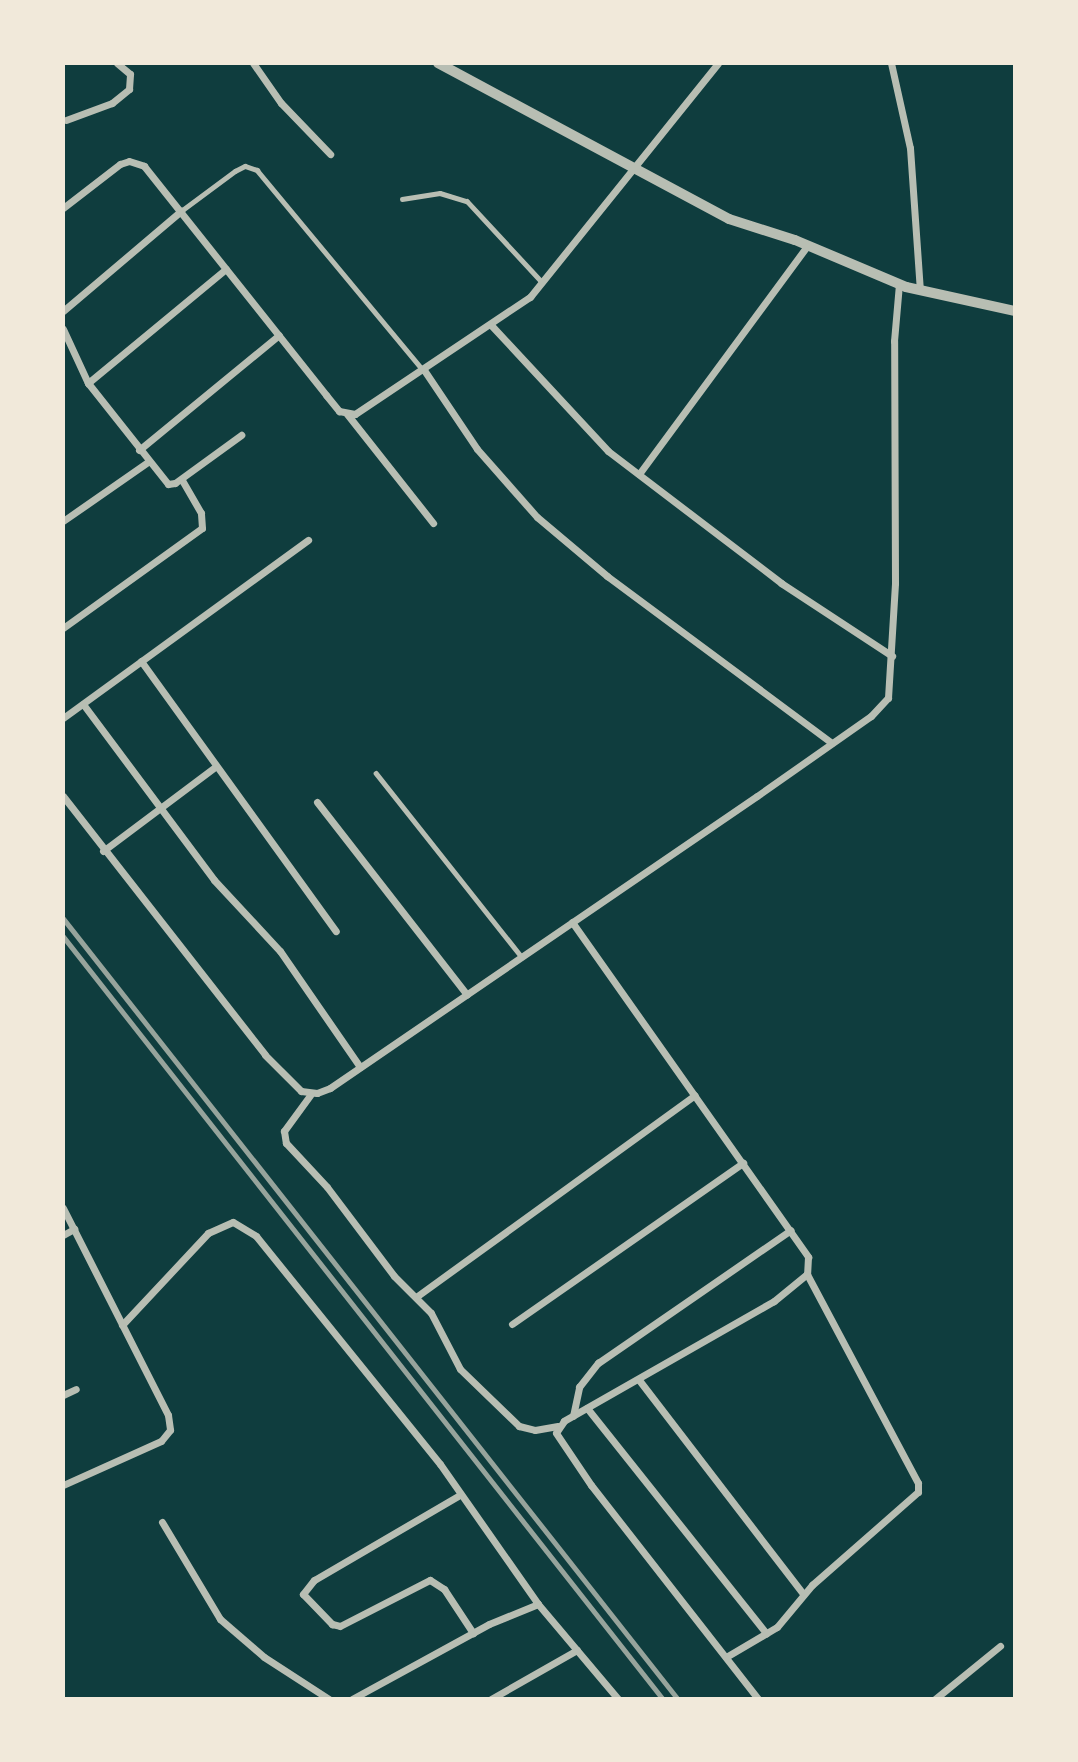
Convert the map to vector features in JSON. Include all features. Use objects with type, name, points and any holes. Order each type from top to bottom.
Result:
[{"type":"street","points":[[66,120],[112,103],[129,89],[130,74],[117,63]]},
{"type":"street","points":[[253,63],[281,103],[330,154]]},
{"type":"street","points":[[438,63],[729,219],[808,245],[899,284],[1015,311]]},
{"type":"street","points":[[347,414],[361,411],[424,370],[491,325],[543,283],[718,63]]},
{"type":"street","points":[[891,63],[910,148],[920,290]]},
{"type":"street","points":[[63,208],[129,161],[144,166],[332,403],[347,414],[433,523]]},
{"type":"street","points":[[63,311],[181,211]]},
{"type":"street","points":[[639,474],[808,245]]},
{"type":"street","points":[[88,383],[226,269]]},
{"type":"street","points":[[807,1274],[774,1301],[558,1426],[529,1429],[510,1419],[450,1357],[435,1321],[282,1138],[311,1094],[330,1088],[467,995],[832,743],[888,698],[892,656],[894,341],[899,284]]},
{"type":"street","points":[[491,325],[590,436],[781,583],[892,656]]},
{"type":"street","points":[[63,329],[88,383],[168,484],[181,479],[241,435]]},
{"type":"street","points":[[139,450],[279,335]]},
{"type":"street","points":[[424,370],[477,449],[537,517],[607,576],[832,743]]},
{"type":"street","points":[[63,521],[148,462]]},
{"type":"street","points":[[63,628],[202,528],[201,513],[181,479]]},
{"type":"street","points":[[63,718],[308,541]]},
{"type":"street","points":[[141,661],[215,767],[336,930]]},
{"type":"street","points":[[83,704],[214,880],[274,943],[360,1067]]},
{"type":"street","points":[[103,852],[215,767]]},
{"type":"street","points":[[63,796],[103,852],[265,1055],[293,1086],[311,1094]]},
{"type":"street","points":[[317,802],[467,995]]},
{"type":"street","points":[[572,922],[808,1257],[807,1274],[918,1483],[914,1500],[803,1594],[785,1620],[726,1657]]},
{"type":"street","points":[[416,1297],[695,1095]]},
{"type":"street","points":[[513,1324],[743,1163]]},
{"type":"street","points":[[63,1208],[168,1415],[170,1430],[161,1441],[63,1485]]},
{"type":"street","points":[[122,1325],[208,1233],[222,1224],[243,1227],[276,1258],[332,1327],[440,1464],[458,1496],[538,1604],[618,1699]]},
{"type":"street","points":[[63,1235],[74,1229]]},
{"type":"street","points":[[573,1416],[579,1387],[598,1363],[790,1230]]},
{"type":"street","points":[[639,1380],[803,1594]]},
{"type":"street","points":[[63,1395],[76,1389]]},
{"type":"street","points":[[587,1408],[766,1633]]},
{"type":"street","points":[[558,1426],[559,1440],[591,1485],[758,1699]]},
{"type":"street","points":[[458,1496],[314,1580],[303,1594],[332,1623],[341,1626],[430,1580],[444,1590],[473,1633]]},
{"type":"street","points":[[162,1522],[220,1619],[264,1657],[329,1699]]},
{"type":"street","points":[[352,1699],[473,1633],[538,1604]]},
{"type":"street","points":[[935,1699],[1000,1646]]},
{"type":"street","points":[[491,1699],[577,1650]]},
{"type":"lane","points":[[181,211],[235,171],[245,166],[257,170],[424,370]]},
{"type":"lane","points":[[402,198],[440,193],[467,201],[543,283]]},
{"type":"lane","points":[[376,773],[522,957]]},
{"type":"railway","points":[[63,918],[678,1699]]},
{"type":"railway","points":[[63,936],[663,1699]]}]
